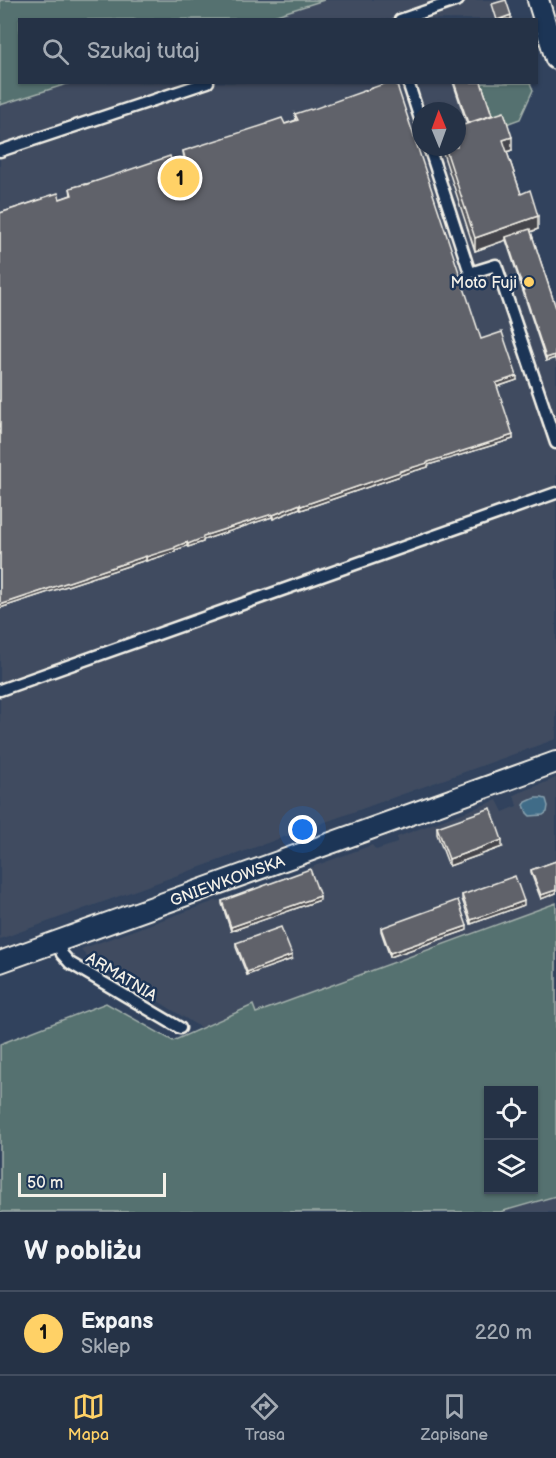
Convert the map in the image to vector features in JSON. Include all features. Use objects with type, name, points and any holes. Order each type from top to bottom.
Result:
[{"type":"street","points":[[538,0],[556,59]]},
{"type":"street","name":"GNIEWKOWSKA","points":[[0,962],[556,762]]},
{"type":"lane","points":[[406,18],[458,0]]},
{"type":"lane","points":[[0,151],[202,84]]},
{"type":"lane","points":[[409,84],[414,102]]},
{"type":"lane","points":[[432,156],[470,273],[496,265],[556,443]]},
{"type":"lane","points":[[0,690],[556,493]]},
{"type":"lane","name":"ARMATNIA","points":[[58,941],[62,954],[70,963],[180,1028]]},
{"type":"shaded area","points":[[324,0],[504,0],[511,18],[270,18]]},
{"type":"shaded area","points":[[64,84],[481,84],[504,125],[512,150],[503,153],[520,206],[530,204],[538,229],[530,232],[556,311],[556,739],[0,939],[0,105]]},
{"type":"shaded area","points":[[556,778],[556,903],[256,1013],[252,1005],[201,1028],[86,956],[81,949],[372,845],[376,850],[397,843],[397,837],[497,800],[503,812],[517,806],[514,795]]},
{"type":"shaded area","points":[[535,798],[546,799],[547,812],[543,815],[530,816],[527,813],[524,805]]},
{"type":"shaded area","points":[[556,1196],[556,1212],[500,1212]]},
{"type":"green space","points":[[0,0],[324,0],[267,18],[18,18],[18,84],[67,84],[0,105]]},
{"type":"green space","points":[[480,84],[530,84],[533,90],[520,119],[495,128]]},
{"type":"green space","points":[[556,903],[556,1196],[500,1212],[0,1212],[0,1044],[106,1003],[173,1041],[253,1005],[256,1013]]},
{"type":"building","points":[[506,0],[511,15],[496,18],[492,4]]},
{"type":"building","points":[[383,84],[397,84],[412,130],[412,156],[420,156],[481,339],[502,332],[517,376],[496,383],[513,435],[0,605],[0,213],[58,193],[60,199],[72,195],[70,188],[170,156],[172,162],[185,158],[183,151],[282,118],[285,124],[298,120],[295,114]]},
{"type":"building","points":[[455,84],[482,84],[492,115],[468,123],[466,102],[461,102]]},
{"type":"building","points":[[504,112],[512,137],[503,140],[521,194],[530,190],[538,216],[475,238],[448,156],[466,156],[466,124]]},
{"type":"building","points":[[530,229],[556,308],[556,351],[555,355],[546,358],[506,237]]},
{"type":"building","points":[[491,808],[502,840],[449,859],[437,827]]},
{"type":"building","points":[[556,861],[556,890],[541,895],[531,870]]},
{"type":"building","points":[[310,869],[320,896],[231,927],[222,901]]},
{"type":"building","points":[[515,876],[524,901],[471,920],[462,895]]},
{"type":"building","points":[[458,900],[467,926],[390,953],[381,928]]},
{"type":"building","points":[[281,927],[292,955],[247,972],[236,943]]},
{"type":"place","name":"Expans","points":[[180,178]]},
{"type":"place","name":"Moto Fuji","points":[[529,282]]}]
